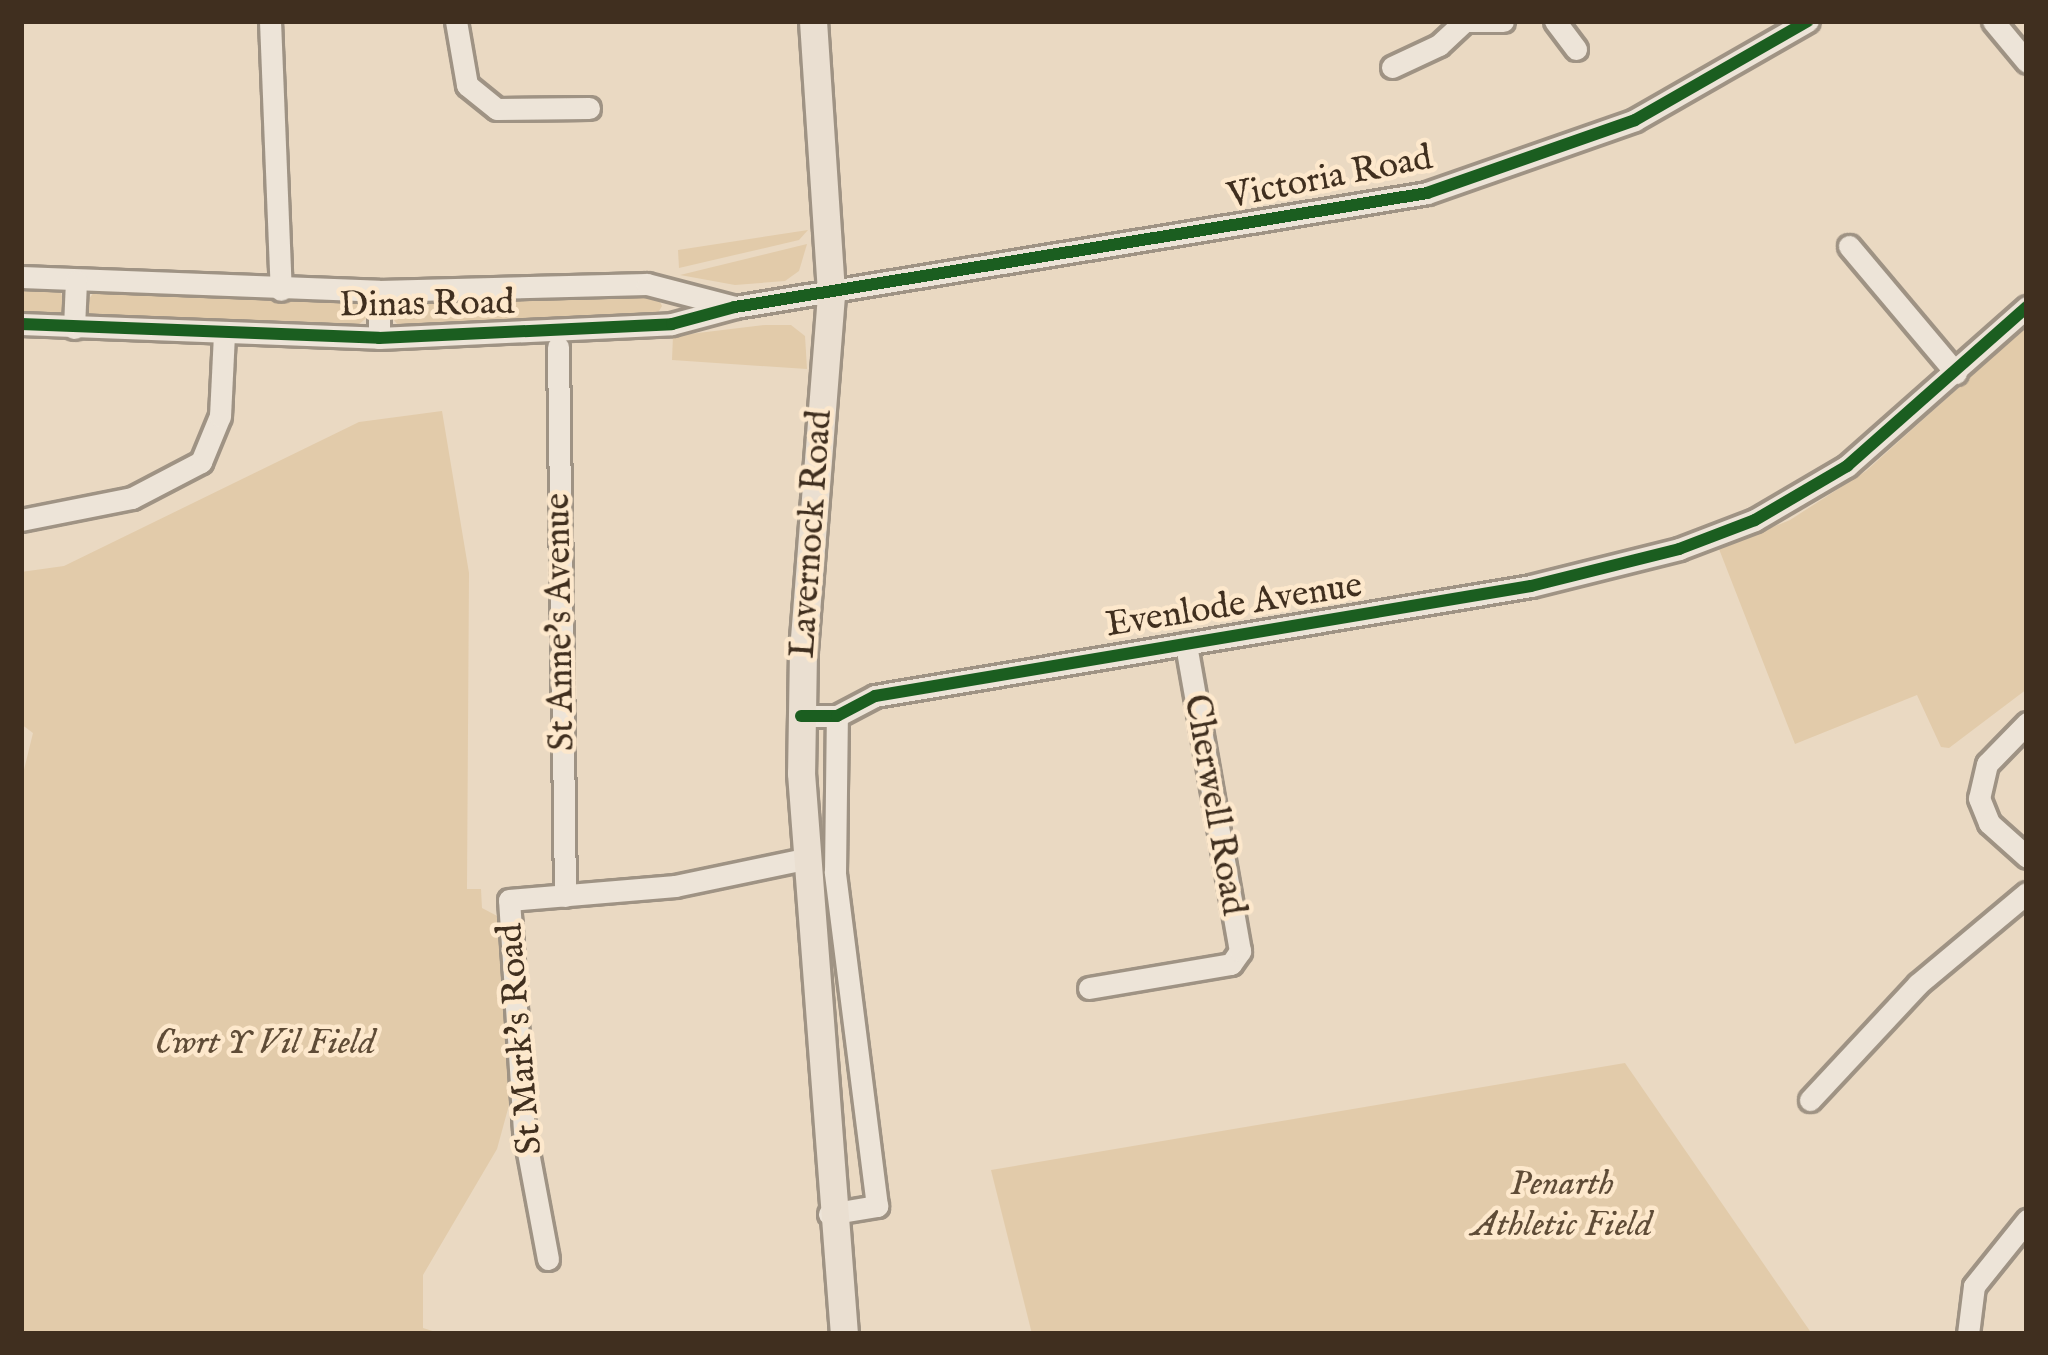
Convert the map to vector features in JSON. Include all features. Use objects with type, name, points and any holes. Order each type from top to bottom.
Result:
[{"type":"main road","name":"Lavernock Road","points":[[813,21],[831,295],[801,716],[804,859],[829,1214],[844,1334]]},
{"type":"street","points":[[270,21],[281,290]]},
{"type":"street","points":[[456,21],[467,85],[497,109],[590,108]]},
{"type":"street","points":[[1393,67],[1439,45],[1464,21],[1503,21]]},
{"type":"street","points":[[1555,21],[1576,49]]},
{"type":"street","name":"Victoria Road","points":[[831,295],[1427,193],[1635,120],[1808,21]]},
{"type":"street","points":[[1993,21],[2027,62]]},
{"type":"street","points":[[1849,246],[1956,373]]},
{"type":"street","name":"Dinas Road","points":[[21,277],[281,290],[668,286],[735,307]]},
{"type":"street","points":[[74,328],[76,281]]},
{"type":"street","points":[[668,286],[672,324]]},
{"type":"street","points":[[379,291],[379,338]]},
{"type":"street","name":"Dinas Road","points":[[21,324],[379,338],[672,324],[735,307],[831,295]]},
{"type":"street","name":"Evenlode Avenue","points":[[801,716],[837,716],[875,696],[1531,586],[1679,549],[1817,486],[1956,373],[2027,307]]},
{"type":"street","points":[[21,520],[132,498],[201,462],[220,416],[224,334]]},
{"type":"street","name":"St Anne's Avenue","points":[[558,347],[565,896]]},
{"type":"street","name":"Cherwell Road","points":[[1089,988],[1232,964],[1240,951],[1186,644]]},
{"type":"street","points":[[829,1214],[877,1207],[835,872],[837,716]]},
{"type":"street","points":[[2027,723],[1987,764],[1979,798],[1989,823],[2027,857]]},
{"type":"street","name":"St Mark's Road","points":[[548,1258],[524,1131],[509,900],[675,886],[804,859]]},
{"type":"street","points":[[1810,1100],[1918,985],[2027,893]]},
{"type":"street","points":[[1968,1334],[1974,1286],[2027,1220]]},
{"type":"green space","points":[[808,230],[799,240],[679,268],[678,250]]},
{"type":"green space","points":[[807,244],[799,271],[785,281],[735,285],[680,275]]},
{"type":"green space","points":[[21,285],[60,290],[66,309],[54,318],[21,316]]},
{"type":"green space","points":[[95,291],[358,300],[370,315],[352,330],[91,319],[84,305]]},
{"type":"green space","points":[[656,294],[662,306],[655,318],[400,328],[388,312],[404,299]]},
{"type":"green space","points":[[791,325],[805,336],[807,369],[672,360],[673,336]]},
{"type":"green space","points":[[2027,326],[2027,689],[1949,748],[1941,747],[1917,695],[1795,744],[1719,549],[1790,520],[1866,471]]},
{"type":"green space","name":"Cwrt Y Vil Field","points":[[442,411],[469,573],[467,889],[481,889],[482,908],[501,918],[514,1087],[497,1149],[423,1275],[423,1328],[442,1334],[21,1334],[21,782],[33,733],[21,724],[21,572],[64,566],[359,422]]},
{"type":"green space","name":"Penarth Athletic Field","points":[[1625,1063],[1812,1334],[1032,1334],[991,1170]]},
{"type":"cycle path","points":[[21,324],[379,338],[672,324],[735,307],[1427,193],[1635,120],[1808,21]]},
{"type":"cycle path","points":[[801,716],[837,716],[875,696],[1531,586],[1679,549],[1755,520],[1847,466],[2027,307]]}]
